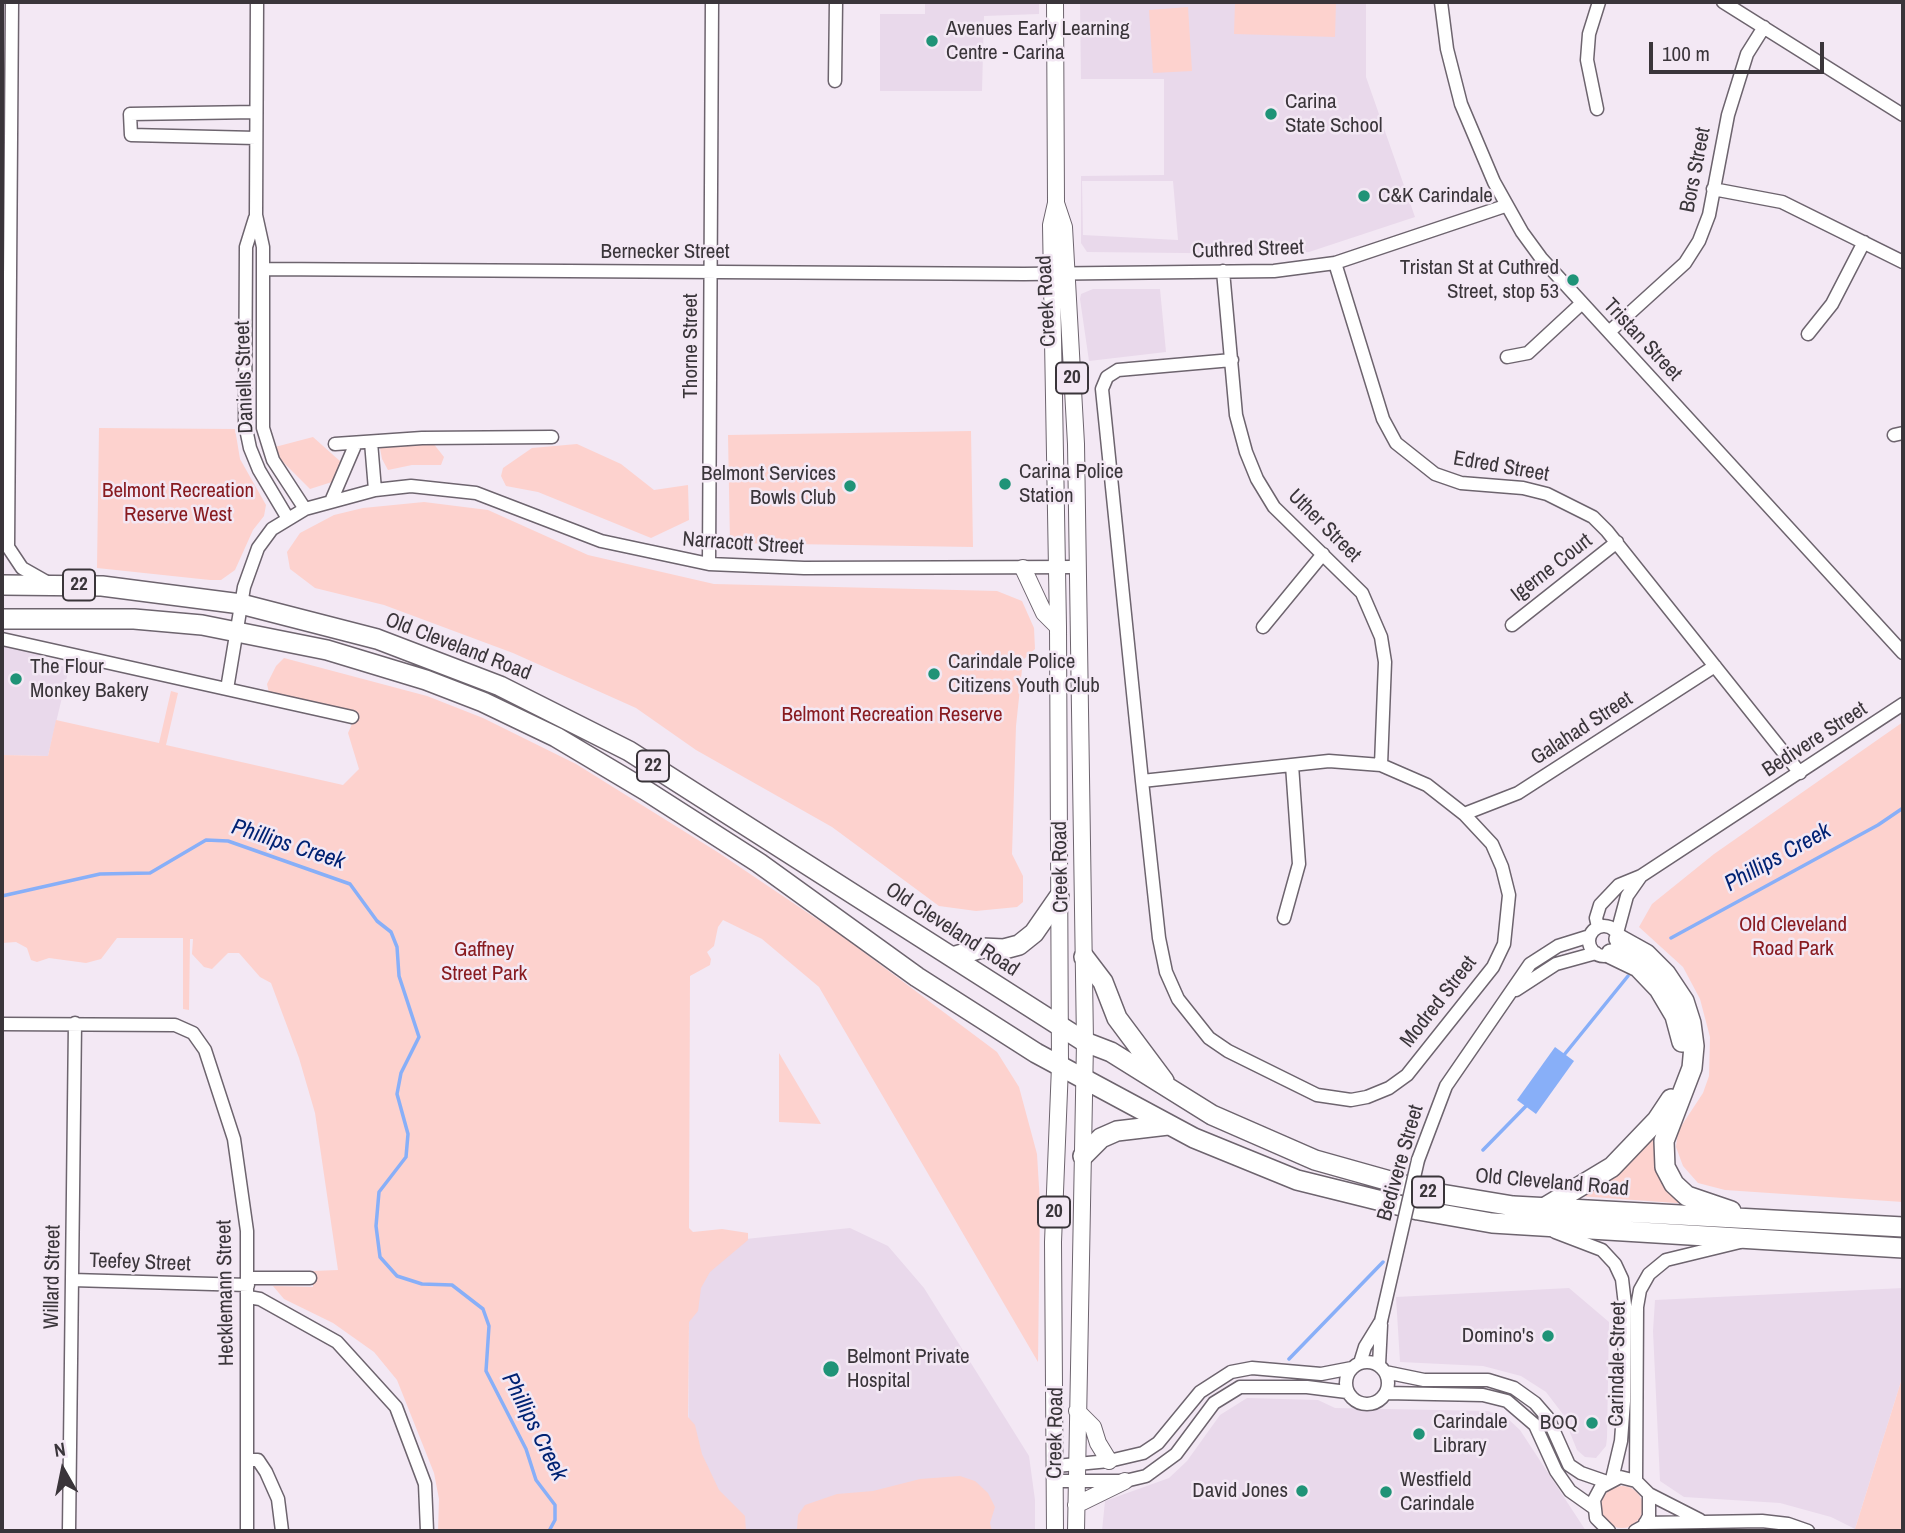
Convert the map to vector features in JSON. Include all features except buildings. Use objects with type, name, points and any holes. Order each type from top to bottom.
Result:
[{"type":"highway","name":"Old Cleveland Road","points":[[2,585],[52,584],[121,588],[241,604],[323,623],[415,652],[550,709],[629,751],[711,802],[1085,1042],[1111,1052],[1212,1115],[1246,1132],[1326,1163],[1429,1192],[1544,1208],[1903,1227]]},
{"type":"highway","name":"Old Cleveland Road","points":[[2,619],[145,620],[236,632],[313,646],[450,688],[556,737],[728,843],[1002,1033],[1224,1153],[1329,1190],[1450,1216],[1548,1229],[1903,1248]]},
{"type":"highway","points":[[952,957],[982,948],[1004,949],[1019,945],[1034,933],[1059,897]]},
{"type":"highway","points":[[1544,1208],[1599,1177],[1625,1155],[1665,1110],[1680,1074],[1681,1034],[1671,1007],[1638,967],[1611,945]]},
{"type":"highway","points":[[1611,945],[1646,954],[1666,974],[1684,1001],[1691,1023],[1694,1056],[1690,1080],[1664,1141],[1663,1158],[1669,1176],[1681,1191],[1695,1199],[1763,1220]]},
{"type":"highway","points":[[1084,957],[1103,982],[1118,1018],[1167,1085]]},
{"type":"highway","points":[[1083,1156],[1101,1138],[1117,1131],[1169,1125]]},
{"type":"main road","name":"Creek Road","points":[[1055,2],[1056,203],[1064,227],[1059,271],[1056,568],[1060,1066],[1053,1242],[1055,1531]]},
{"type":"main road","name":"Creek Road","points":[[1059,271],[1078,567],[1084,957],[1085,1079],[1076,1531]]},
{"type":"main road","points":[[1023,568],[1044,613],[1058,627]]},
{"type":"main road","points":[[1077,1411],[1093,1427],[1101,1450],[1110,1461]]},
{"type":"main road","points":[[1076,1505],[1125,1480]]},
{"type":"street","points":[[12,2],[5,552],[22,568],[52,584]]},
{"type":"street","name":"Daniells Street","points":[[257,2],[256,215],[263,269],[263,428],[273,460],[305,509]]},
{"type":"street","name":"Thorne Street","points":[[709,564],[712,2]]},
{"type":"street","points":[[835,81],[836,2]]},
{"type":"street","name":"Tristan Street","points":[[1441,2],[1447,49],[1461,104],[1476,144],[1505,206],[1541,258],[1903,653]]},
{"type":"street","points":[[1597,109],[1587,60],[1589,34],[1600,2]]},
{"type":"street","points":[[1723,2],[1903,115]]},
{"type":"street","name":"Bors Street","points":[[1609,332],[1685,263],[1699,241],[1709,215],[1720,143],[1737,85],[1747,54],[1764,27]]},
{"type":"street","points":[[256,138],[131,135],[130,114],[257,112]]},
{"type":"street","points":[[1713,189],[1782,202],[1903,262]]},
{"type":"street","name":"Cuthred Street","points":[[1059,271],[1274,271],[1335,263],[1505,206]]},
{"type":"street","name":"Daniells Street","points":[[256,215],[246,247],[245,424],[250,448],[259,470],[287,517]]},
{"type":"street","points":[[1808,334],[1832,304],[1864,242]]},
{"type":"street","name":"Edred Street","points":[[1335,263],[1383,419],[1396,443],[1435,474],[1461,483],[1523,488],[1571,503],[1593,517],[1617,542],[1800,773]]},
{"type":"street","name":"Bernecker Street","points":[[263,269],[1024,274],[1059,271]]},
{"type":"street","name":"Uther Street","points":[[1223,271],[1236,415],[1257,479],[1274,507],[1362,593],[1381,637],[1385,662],[1381,765]]},
{"type":"street","points":[[1507,357],[1528,354],[1583,303]]},
{"type":"street","name":"Modred Street","points":[[1142,782],[1329,761],[1381,765],[1427,785],[1464,814],[1492,844],[1502,867],[1508,895],[1509,920],[1504,944],[1493,967],[1407,1075],[1389,1088],[1367,1097],[1331,1099],[1317,1095],[1228,1051],[1209,1038],[1178,999],[1166,972],[1159,938],[1142,782],[1102,388],[1107,377],[1118,370],[1232,360]]},
{"type":"street","points":[[335,444],[552,437]]},
{"type":"street","points":[[371,442],[375,489]]},
{"type":"street","points":[[332,499],[356,443]]},
{"type":"street","name":"Narracott Street","points":[[305,509],[332,499],[375,489],[411,486],[476,493],[601,541],[709,564],[750,568],[1078,567]]},
{"type":"street","points":[[227,689],[241,604],[258,548],[272,529],[287,517],[305,509]]},
{"type":"street","name":"Igerne Court","points":[[1512,625],[1617,542]]},
{"type":"street","points":[[1263,627],[1323,554]]},
{"type":"street","points":[[2,639],[352,717]]},
{"type":"street","name":"Galahad Street","points":[[1464,814],[1518,793],[1715,666]]},
{"type":"street","name":"Bedivere Street","points":[[1382,1368],[1381,1321],[1418,1160],[1446,1086],[1538,958],[1558,946],[1594,931],[1604,899],[1619,885],[1641,876],[1903,704]]},
{"type":"street","points":[[1284,918],[1299,864],[1292,765]]},
{"type":"street","name":"Bedivere Street","points":[[1510,994],[1556,964],[1611,945],[1627,896],[1641,876]]},
{"type":"street","points":[[1611,927],[1611,945],[1590,946],[1594,931],[1611,927]]},
{"type":"street","name":"Willard Street","points":[[69,1531],[75,1023]]},
{"type":"street","name":"Hecklemann Street","points":[[2,1024],[175,1025],[193,1034],[205,1050],[234,1139],[247,1231],[247,1531]]},
{"type":"street","name":"Carindale Street","points":[[1548,1229],[1602,1250],[1615,1264],[1622,1279],[1625,1305],[1625,1401],[1621,1441],[1609,1480],[1597,1493],[1594,1508]]},
{"type":"street","name":"Carindale Street","points":[[1636,1481],[1637,1315],[1640,1290],[1649,1274],[1666,1261],[1749,1240]]},
{"type":"street","name":"Teefey Street","points":[[72,1280],[248,1286],[310,1278]]},
{"type":"street","points":[[248,1286],[260,1299],[337,1342],[396,1407],[425,1484],[427,1531]]},
{"type":"street","name":"Bedivere Street","points":[[1356,1366],[1381,1321]]},
{"type":"street","points":[[1076,1471],[1125,1480],[1146,1476],[1167,1462],[1214,1404],[1240,1387],[1321,1381],[1356,1366],[1382,1368],[1424,1380],[1488,1380],[1514,1388],[1535,1403],[1548,1418],[1569,1465],[1581,1473],[1609,1480],[1620,1477],[1636,1481],[1649,1494],[1700,1520]]},
{"type":"street","points":[[1347,1392],[1346,1379],[1356,1366]]},
{"type":"street","points":[[1056,1473],[1076,1471],[1136,1456],[1151,1449],[1209,1384],[1231,1373],[1252,1368],[1321,1381],[1347,1392],[1356,1402],[1369,1405],[1386,1393],[1483,1395],[1507,1401],[1535,1425],[1556,1471],[1570,1491],[1594,1508],[1607,1530]]},
{"type":"street","points":[[1382,1368],[1389,1382],[1386,1393]]},
{"type":"street","points":[[247,1460],[258,1460],[266,1472],[278,1499],[282,1531]]},
{"type":"street","points":[[1642,1528],[1651,1509],[1649,1494]]},
{"type":"street","points":[[1642,1528],[1700,1520],[1762,1521],[1787,1524],[1808,1531]]},
{"type":"shaded area","name":"Avenues Early Learning Centre - Carina","points":[[925,2],[1039,2],[1039,14],[984,16],[982,91],[880,91],[880,14],[925,14]]},
{"type":"shaded area","name":"Carina State School","points":[[1080,2],[1366,2],[1366,77],[1415,217],[1309,252],[1087,252],[1081,243],[1081,176],[1164,175],[1164,79],[1081,79]],"holes":[[[1082,181],[1173,181],[1178,240],[1083,235]]]},
{"type":"shaded area","points":[[1093,289],[1160,289],[1166,352],[1089,361],[1080,299],[1081,294]]},
{"type":"shaded area","points":[[2,644],[43,653],[42,661],[69,668],[48,756],[2,755]]},
{"type":"shaded area","name":"Belmont Private Hospital","points":[[850,1228],[888,1246],[924,1288],[1029,1456],[1035,1500],[1035,1531],[688,1531],[689,1245]]},
{"type":"shaded area","points":[[1569,1288],[1609,1322],[1607,1438],[1606,1446],[1596,1458],[1585,1457],[1577,1450],[1562,1413],[1546,1392],[1521,1376],[1483,1366],[1400,1362],[1396,1297]]},
{"type":"shaded area","points":[[1903,1288],[1903,1375],[1855,1529],[1831,1517],[1780,1503],[1684,1497],[1660,1481],[1653,1331],[1655,1300]]},
{"type":"shaded area","name":"Westfield Carindale","points":[[1247,1398],[1318,1400],[1335,1408],[1488,1411],[1506,1417],[1520,1430],[1586,1531],[1102,1531],[1105,1501],[1169,1478],[1187,1461],[1220,1415]]},
{"type":"green space","points":[[1235,2],[1336,2],[1335,37],[1234,34]]},
{"type":"green space","points":[[1188,7],[1192,71],[1153,73],[1149,10]]},
{"type":"green space","name":"Belmont Recreation Reserve West","points":[[99,428],[235,429],[240,459],[266,505],[264,516],[253,530],[235,570],[221,580],[210,580],[97,568]]},
{"type":"green space","name":"Belmont Services Bowls Club","points":[[971,431],[973,547],[730,543],[728,435]]},
{"type":"green space","points":[[313,437],[341,462],[335,481],[310,489],[280,459],[275,447]]},
{"type":"green space","points":[[433,443],[444,457],[441,465],[412,465],[388,470],[382,459],[380,448]]},
{"type":"green space","points":[[577,444],[621,464],[654,490],[688,485],[689,520],[651,538],[538,492],[506,486],[501,476],[503,468],[532,448]]},
{"type":"green space","name":"Belmont Recreation Reserve","points":[[424,502],[488,510],[588,555],[714,584],[997,591],[1022,601],[1034,628],[1035,649],[1023,660],[1016,726],[1012,854],[1023,876],[1023,902],[1017,907],[976,911],[939,906],[832,827],[696,750],[636,708],[513,653],[384,605],[315,588],[290,569],[287,552],[300,533],[334,515],[363,508]]},
{"type":"green space","name":"Gaffney Street Park","points":[[284,658],[427,696],[483,718],[576,764],[719,853],[842,936],[997,1052],[1019,1087],[1037,1154],[1040,1203],[1038,1362],[819,987],[762,939],[723,920],[718,927],[714,946],[707,952],[711,959],[710,965],[690,976],[689,1228],[693,1232],[722,1229],[748,1233],[748,1240],[710,1272],[701,1288],[698,1311],[689,1322],[688,1417],[695,1425],[702,1454],[719,1490],[745,1516],[746,1531],[438,1531],[439,1499],[434,1473],[397,1380],[374,1352],[333,1323],[284,1299],[273,1286],[313,1287],[313,1271],[338,1270],[315,1113],[299,1058],[271,983],[260,977],[239,953],[228,953],[212,969],[204,967],[192,954],[193,939],[190,939],[189,1010],[183,1009],[183,938],[117,938],[101,959],[86,963],[49,958],[37,962],[31,960],[27,948],[16,942],[2,943],[2,755],[48,756],[56,720],[159,743],[171,691],[178,693],[166,745],[343,785],[359,769],[348,733],[356,715],[269,693],[267,684],[276,666]]},
{"type":"green space","name":"Old Cleveland Road Park","points":[[1903,722],[1903,1202],[1725,1190],[1698,1183],[1683,1166],[1676,1147],[1678,1131],[1703,1093],[1709,1076],[1710,1037],[1700,999],[1683,967],[1639,927],[1652,904],[1714,854]]},
{"type":"green space","points":[[779,1053],[821,1124],[779,1122]]},
{"type":"green space","points":[[1653,1130],[1661,1134],[1689,1204],[1579,1196]]},
{"type":"green space","points":[[1903,1375],[1903,1531],[1856,1531],[1855,1529]]},
{"type":"green space","points":[[960,1476],[975,1481],[988,1493],[995,1507],[990,1523],[992,1531],[797,1529],[798,1515],[805,1505],[837,1494],[873,1491],[920,1479]]},
{"type":"green space","points":[[1622,1486],[1637,1492],[1643,1507],[1637,1522],[1622,1528],[1607,1522],[1601,1507],[1607,1492]]},
{"type":"water","points":[[1555,1047],[1574,1061],[1536,1114],[1517,1100]]},
{"type":"waterway","name":"Phillips Creek","points":[[1671,938],[1878,825],[1903,808]]},
{"type":"waterway","name":"Phillips Creek","points":[[2,896],[100,874],[150,873],[206,840],[228,841],[350,884],[377,921],[391,932],[397,947],[399,976],[419,1037],[401,1073],[397,1094],[408,1134],[406,1157],[379,1192],[376,1226],[380,1257],[397,1276],[422,1284],[452,1285],[483,1309],[489,1326],[486,1371],[526,1449],[536,1480],[555,1505],[555,1520],[549,1531]]},
{"type":"waterway","name":"Phillips Creek","points":[[1564,1055],[1628,976]]},
{"type":"waterway","name":"Phillips Creek","points":[[1483,1150],[1528,1104]]},
{"type":"waterway","name":"Phillips Creek","points":[[1289,1359],[1383,1262]]},
{"type":"place","name":"Avenues Early Learning Centre - Carina","points":[[932,41]]},
{"type":"place","name":"Carina State School","points":[[1271,114]]},
{"type":"place","name":"C&K Carindale","points":[[1364,196]]},
{"type":"place","name":"Tristan St at Cuthred Street, stop 53","points":[[1573,280]]},
{"type":"place","name":"Carina Police Station","points":[[1005,484]]},
{"type":"place","name":"Belmont Services Bowls Club","points":[[850,486]]},
{"type":"place","name":"Carindale Police Citizens Youth Club","points":[[934,674]]},
{"type":"place","name":"The Flour Monkey Bakery","points":[[16,679]]},
{"type":"place","name":"Domino's","points":[[1548,1336]]},
{"type":"place","name":"Belmont Private Hospital","points":[[831,1369]]},
{"type":"place","name":"BOQ","points":[[1592,1423]]},
{"type":"place","name":"Carindale Library","points":[[1419,1434]]},
{"type":"place","name":"David Jones","points":[[1302,1491]]},
{"type":"place","name":"Westfield Carindale","points":[[1386,1492]]}]
